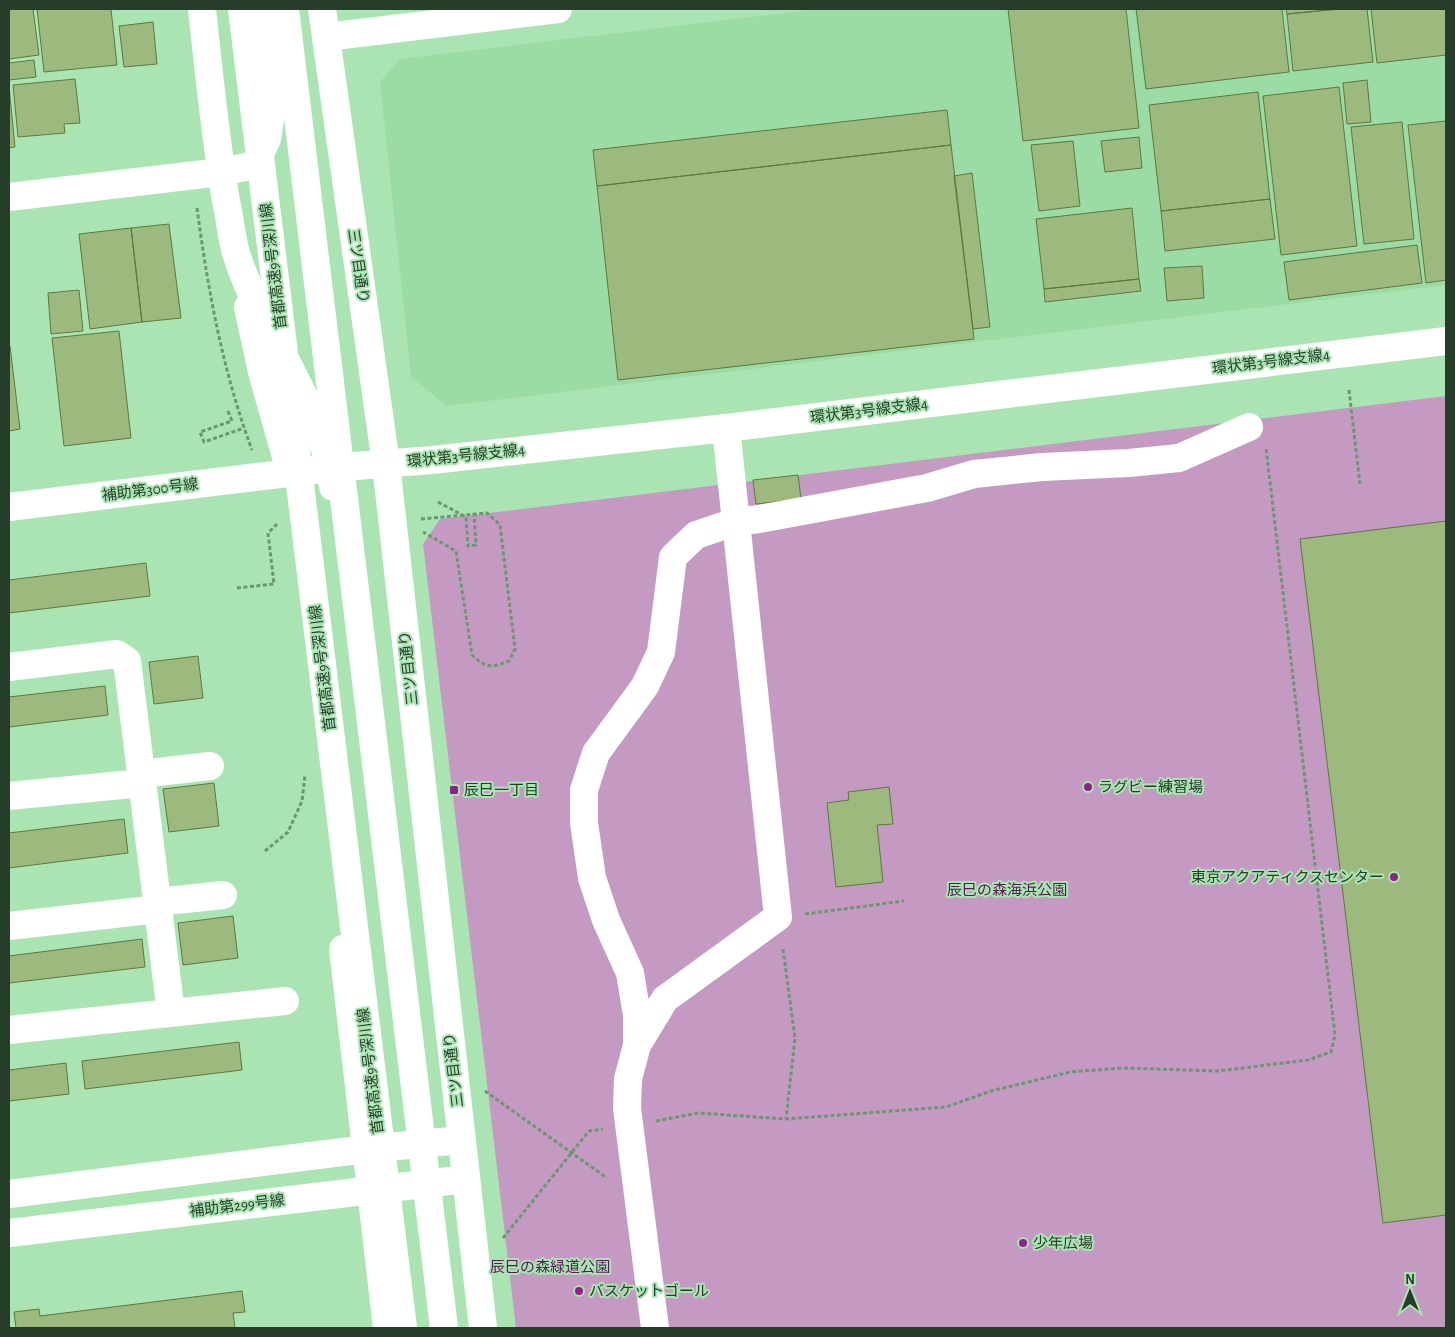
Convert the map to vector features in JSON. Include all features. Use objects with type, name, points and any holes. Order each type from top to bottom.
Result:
[{"type":"main road","points":[[202,9],[221,172],[236,252],[262,372],[290,473],[387,1328]]},
{"type":"main road","name":"首都高速9号深川線","points":[[242,9],[403,1328]]},
{"type":"main road","points":[[9,197],[221,172],[255,165],[267,139],[271,113],[260,9]]},
{"type":"main road","points":[[285,9],[444,1328]]},
{"type":"main road","name":"三ツ目通り","points":[[322,9],[386,464],[483,1328]]},
{"type":"main road","points":[[326,37],[558,9]]},
{"type":"main road","points":[[236,252],[254,297],[309,404],[330,468],[433,1328]]},
{"type":"main road","name":"環状第3号線支線4","points":[[290,473],[726,428],[1446,341]]},
{"type":"main road","points":[[655,1328],[627,1108],[628,1079],[637,1045],[637,1015],[630,973],[606,920],[592,878],[584,823],[584,790],[596,753],[644,686],[661,652],[673,557],[696,535],[735,522],[927,488],[974,474],[1042,467],[1129,463],[1179,458],[1249,427]]},
{"type":"main road","points":[[637,1045],[665,999],[778,917],[726,428]]},
{"type":"main road","name":"補助第300号線","points":[[9,507],[290,473]]},
{"type":"main road","points":[[9,667],[117,654],[127,661],[170,1012]]},
{"type":"main road","points":[[9,796],[142,779],[210,766]]},
{"type":"main road","points":[[9,926],[223,895]]},
{"type":"main road","points":[[9,1030],[285,1001]]},
{"type":"main road","points":[[9,1194],[462,1140]]},
{"type":"main road","name":"補助第299号線","points":[[9,1233],[466,1179]]},
{"type":"path","points":[[1349,390],[1360,484]]},
{"type":"path","points":[[228,411],[232,421],[200,432],[204,442],[244,428]]},
{"type":"path","points":[[503,1238],[589,1131],[698,1113],[786,1119],[946,1107],[991,1091],[1070,1072],[1124,1068],[1218,1071],[1308,1060],[1331,1052],[1335,1035],[1265,442],[1249,427]]},
{"type":"path","points":[[438,502],[466,517],[468,546],[476,545],[474,514]]},
{"type":"path","points":[[417,529],[456,551],[472,655],[482,664],[496,666],[509,661],[515,649],[500,525],[487,513]]},
{"type":"path","points":[[237,588],[274,584],[268,533],[277,524]]},
{"type":"path","points":[[265,851],[288,832],[302,801],[306,772]]},
{"type":"path","points":[[786,1119],[795,1038],[778,917],[904,901]]},
{"type":"path","points":[[485,1092],[638,1202]]},
{"type":"shaded area","points":[[819,9],[1446,9],[1446,285],[446,406],[411,376],[380,82],[400,59]]},
{"type":"green space","name":"辰巳の森海浜公園","points":[[1446,396],[1446,1328],[516,1328],[423,544],[440,519]]},
{"type":"building","points":[[9,9],[33,9],[39,55],[9,59]]},
{"type":"building","points":[[37,9],[111,9],[117,65],[44,72]]},
{"type":"building","points":[[1008,9],[1126,9],[1139,128],[1023,141]]},
{"type":"building","points":[[1136,9],[1282,9],[1289,72],[1146,89]]},
{"type":"building","points":[[1286,9],[1339,9],[1287,14]]},
{"type":"building","points":[[1339,9],[1367,9],[1373,62],[1293,71],[1287,14]]},
{"type":"building","points":[[1371,9],[1446,9],[1446,55],[1377,63]]},
{"type":"building","points":[[153,22],[157,64],[124,67],[119,26]]},
{"type":"building","points":[[34,60],[36,77],[9,80],[9,63]]},
{"type":"building","points":[[75,79],[80,123],[64,124],[65,133],[18,137],[13,85]]},
{"type":"building","points":[[1367,80],[1371,122],[1347,124],[1343,83]]},
{"type":"building","points":[[9,86],[15,147],[9,148]]},
{"type":"building","points":[[1339,87],[1357,246],[1281,255],[1263,96]]},
{"type":"building","points":[[1258,92],[1270,199],[1161,211],[1149,105]]},
{"type":"building","points":[[947,110],[951,145],[597,186],[593,150]]},
{"type":"building","points":[[1446,121],[1446,280],[1426,283],[1408,125]]},
{"type":"building","points":[[1402,122],[1414,239],[1364,244],[1351,127]]},
{"type":"building","points":[[1139,137],[1142,168],[1105,172],[1101,141]]},
{"type":"building","points":[[1073,141],[1080,206],[1039,211],[1031,145]]},
{"type":"building","points":[[951,145],[974,339],[618,380],[597,186]]},
{"type":"building","points":[[972,173],[990,327],[973,329],[954,176]]},
{"type":"building","points":[[1270,199],[1275,239],[1165,251],[1161,211]]},
{"type":"building","points":[[1132,208],[1139,279],[1044,289],[1036,219]]},
{"type":"building","points":[[169,224],[181,318],[142,322],[131,228]]},
{"type":"building","points":[[131,228],[142,322],[90,329],[79,234]]},
{"type":"building","points":[[1417,245],[1422,283],[1289,300],[1284,262]]},
{"type":"building","points":[[1202,266],[1204,298],[1167,301],[1164,268]]},
{"type":"building","points":[[1139,279],[1141,291],[1045,302],[1044,289]]},
{"type":"building","points":[[79,290],[83,331],[51,334],[48,293]]},
{"type":"building","points":[[119,331],[131,438],[64,446],[52,338]]},
{"type":"building","points":[[9,347],[20,429],[9,431]]},
{"type":"building","points":[[798,475],[801,499],[756,504],[753,480]]},
{"type":"building","name":"東京アクアティクスセンター","points":[[1446,521],[1446,1215],[1383,1223],[1300,539]]},
{"type":"building","points":[[146,563],[150,596],[9,613],[9,580]]},
{"type":"building","points":[[198,656],[203,698],[154,704],[149,662]]},
{"type":"building","points":[[105,686],[108,715],[9,727],[9,697]]},
{"type":"building","points":[[214,783],[219,826],[169,832],[163,789]]},
{"type":"building","points":[[889,787],[893,824],[877,825],[883,882],[836,887],[827,803],[849,800],[848,792]]},
{"type":"building","points":[[124,819],[128,853],[9,868],[9,833]]},
{"type":"building","points":[[233,916],[238,958],[183,965],[178,923]]},
{"type":"building","points":[[142,939],[145,967],[9,983],[9,956]]},
{"type":"building","points":[[239,1042],[242,1070],[85,1089],[82,1061]]},
{"type":"building","points":[[66,1063],[69,1094],[9,1101],[9,1070]]},
{"type":"building","points":[[242,1291],[245,1312],[233,1313],[235,1328],[16,1328],[14,1312],[39,1309],[40,1316]]},
{"type":"place","name":"ラグビー練習場","points":[[1088,787]]},
{"type":"place","name":"辰巳一丁目","points":[[454,790]]},
{"type":"place","name":"東京アクアティクスセンター","points":[[1394,877]]},
{"type":"place","name":"少年広場","points":[[1023,1243]]},
{"type":"place","name":"バスケットゴール","points":[[579,1291]]},
{"type":"park label","name":"辰巳の森緑道公園","points":[[550,1267]]}]
